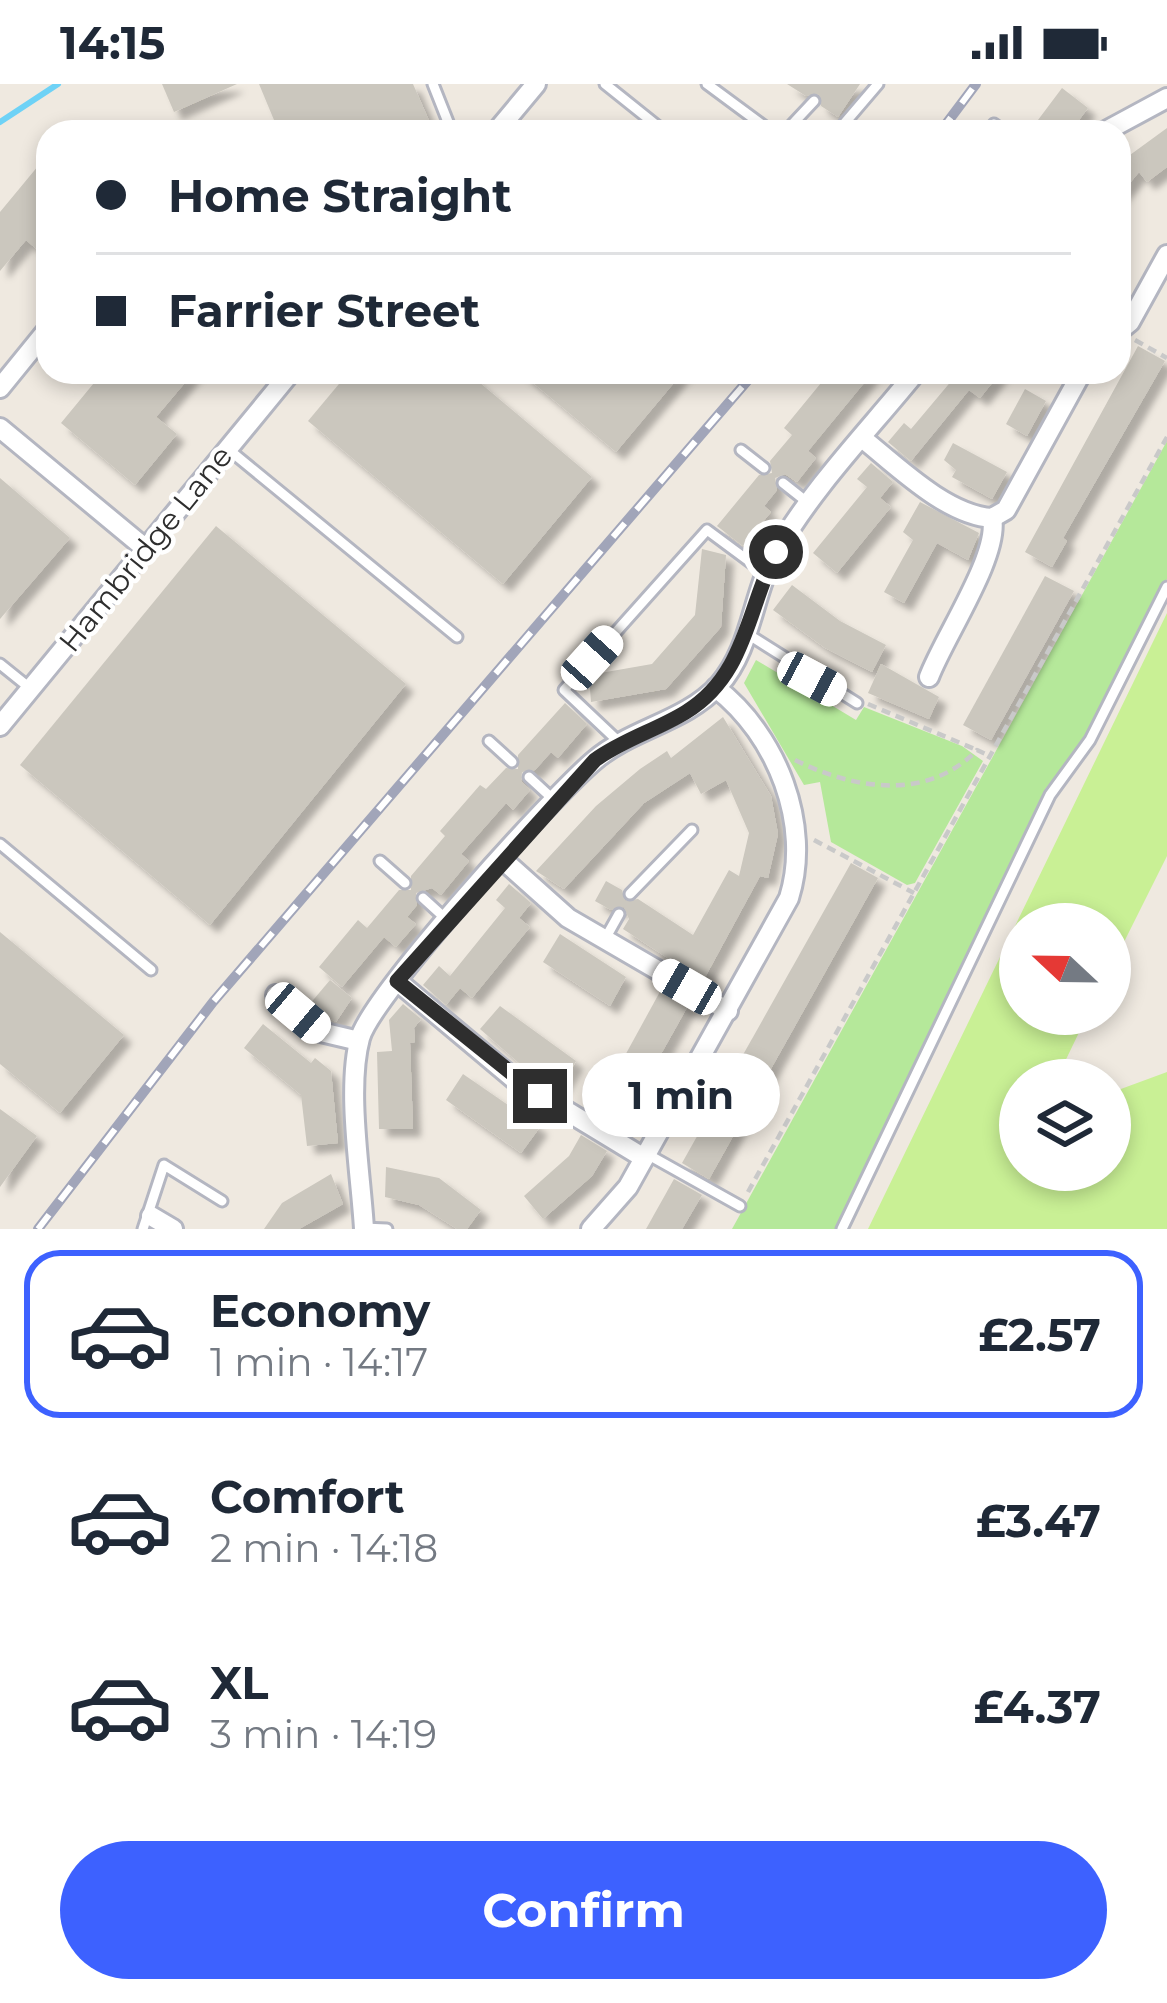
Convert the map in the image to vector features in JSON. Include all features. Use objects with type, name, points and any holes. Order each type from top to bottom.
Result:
[{"type":"street","points":[[506,120],[536,84]]},
{"type":"street","points":[[1126,120],[1167,98]]},
{"type":"street","points":[[1131,314],[1167,255]]},
{"type":"street","points":[[3,377],[36,342]]},
{"type":"street","name":"Hambridge Lane","points":[[0,726],[281,384]]},
{"type":"street","points":[[363,1229],[359,1041],[374,1009],[555,801],[619,742],[680,716],[732,670],[766,573],[809,504],[906,384]]},
{"type":"street","points":[[862,438],[925,487],[977,516],[992,518],[1006,510],[1075,384]]},
{"type":"street","points":[[0,428],[146,549]]},
{"type":"street","points":[[929,677],[944,635],[992,547],[992,518]]},
{"type":"street","points":[[592,1229],[614,1209],[789,898],[799,831],[789,796],[733,701],[716,688]]},
{"type":"street","points":[[502,859],[568,918],[728,1011]]},
{"type":"street","points":[[397,981],[514,1079],[645,1156]]},
{"type":"street","points":[[276,994],[321,1032],[359,1041]]},
{"type":"street","points":[[147,1222],[173,1229]]},
{"type":"lane","points":[[433,84],[447,120]]},
{"type":"lane","points":[[605,84],[650,120]]},
{"type":"lane","points":[[706,84],[756,120]]},
{"type":"lane","points":[[847,120],[878,84]]},
{"type":"lane","points":[[796,120],[814,101]]},
{"type":"lane","points":[[228,449],[457,637]]},
{"type":"lane","points":[[741,450],[764,468]]},
{"type":"lane","points":[[783,483],[809,504]]},
{"type":"lane","points":[[619,742],[564,690],[707,530],[766,573]]},
{"type":"lane","points":[[842,1229],[1051,795],[1090,740],[1167,587]]},
{"type":"lane","points":[[746,633],[857,703]]},
{"type":"lane","points":[[0,664],[31,689]]},
{"type":"lane","points":[[489,741],[512,762]]},
{"type":"lane","points":[[529,777],[555,801]]},
{"type":"lane","points":[[630,894],[692,830]]},
{"type":"lane","points":[[0,844],[152,970]]},
{"type":"lane","points":[[380,861],[405,883]]},
{"type":"lane","points":[[423,898],[448,921]]},
{"type":"lane","points":[[605,939],[619,914]]},
{"type":"lane","points":[[645,1156],[740,1206]]},
{"type":"lane","points":[[147,1222],[164,1166],[223,1201]]},
{"type":"lane","points":[[363,1229],[387,1229]]},
{"type":"path","points":[[1131,336],[1167,358]]},
{"type":"path","points":[[740,1206],[1167,437]]},
{"type":"path","points":[[857,703],[989,756]]},
{"type":"path","points":[[794,759],[825,775],[882,787],[937,776],[977,750]]},
{"type":"path","points":[[799,831],[914,893]]},
{"type":"green space","points":[[1167,441],[1167,579],[1083,744],[1046,788],[837,1229],[732,1229]]},
{"type":"green space","points":[[1167,613],[1167,856],[1131,928],[1131,903],[1026,903]]},
{"type":"green space","points":[[756,660],[856,720],[864,707],[962,746],[983,761],[915,883],[907,885],[831,842],[820,782],[804,785],[744,683]]},
{"type":"green space","points":[[999,959],[999,1035],[1078,1035],[1066,1059],[999,1059],[999,1191],[1131,1191],[1131,1085],[1167,1072],[1167,1229],[868,1229]]},
{"type":"building","points":[[162,84],[237,84],[174,112]]},
{"type":"building","points":[[259,84],[413,84],[429,120],[274,120]]},
{"type":"building","points":[[787,84],[860,84],[838,117],[821,106],[819,94],[806,96]]},
{"type":"building","points":[[1062,88],[1088,108],[1079,120],[1038,120]]},
{"type":"building","points":[[1167,128],[1167,167],[1147,182],[1139,172],[1131,182],[1131,154]]},
{"type":"building","points":[[36,168],[36,249],[26,240],[0,271],[0,212]]},
{"type":"building","points":[[1138,346],[1165,361],[1063,538],[1067,541],[1052,567],[1025,552],[1117,384],[1131,384],[1131,359]]},
{"type":"building","points":[[93,384],[184,384],[156,417],[177,434],[135,485],[61,423]]},
{"type":"building","points":[[339,384],[481,384],[592,477],[503,584],[308,421]]},
{"type":"building","points":[[534,384],[673,384],[616,452]]},
{"type":"building","points":[[820,384],[863,384],[808,451],[816,458],[797,482],[785,474],[775,478],[777,490],[764,506],[771,512],[743,546],[717,526],[759,475],[772,473],[770,461],[792,435],[784,428]]},
{"type":"building","points":[[949,384],[991,384],[980,398],[969,390],[911,461],[888,442],[904,423],[911,429]]},
{"type":"building","points":[[1025,389],[1046,401],[1027,436],[1006,424]]},
{"type":"building","points":[[953,443],[1007,472],[992,499],[952,477],[956,470],[944,460]]},
{"type":"building","points":[[871,463],[893,482],[880,498],[891,507],[837,573],[813,553],[867,487],[857,479]]},
{"type":"building","points":[[0,478],[70,538],[0,619]]},
{"type":"building","points":[[920,502],[979,533],[968,560],[937,543],[904,603],[884,592],[913,540],[903,532]]},
{"type":"building","points":[[216,526],[406,684],[210,925],[20,765]]},
{"type":"building","points":[[702,549],[726,555],[721,627],[666,689],[591,702],[589,675],[652,664],[695,615]]},
{"type":"building","points":[[1045,576],[1074,591],[991,740],[963,725]]},
{"type":"building","points":[[792,585],[840,621],[886,645],[872,672],[825,648],[773,610]]},
{"type":"building","points":[[881,664],[939,697],[929,719],[868,693]]},
{"type":"building","points":[[565,703],[587,724],[558,758],[551,752],[535,770],[522,772],[521,781],[530,790],[513,810],[506,803],[461,854],[469,861],[441,895],[432,888],[416,893],[417,905],[407,917],[416,924],[396,947],[384,937],[342,987],[319,967],[358,920],[367,928],[399,890],[411,890],[411,876],[445,836],[440,831],[480,785],[486,789],[506,768],[518,769],[518,755]]},
{"type":"building","points":[[723,717],[771,796],[778,834],[768,878],[760,876],[703,981],[623,929],[629,919],[624,907],[611,910],[595,901],[606,881],[622,890],[625,901],[638,899],[693,935],[729,870],[739,876],[749,833],[726,780],[701,794],[690,773],[644,803],[564,889],[536,871],[596,806],[640,769],[667,751],[671,758]]},
{"type":"building","points":[[851,863],[878,878],[709,1179],[682,1163]]},
{"type":"building","points":[[509,884],[531,903],[519,918],[530,927],[472,998],[460,988],[446,1005],[423,985],[439,966],[450,976],[505,908],[496,900]]},
{"type":"building","points":[[0,932],[124,1035],[60,1113],[0,1064]]},
{"type":"building","points":[[560,934],[626,977],[610,1006],[543,962]]},
{"type":"building","points":[[330,980],[352,998],[336,1022],[309,1005]]},
{"type":"building","points":[[662,988],[689,1004],[620,1127],[594,1112]]},
{"type":"building","points":[[403,1004],[421,1019],[414,1028],[415,1042],[410,1043],[413,1129],[379,1129],[377,1052],[392,1051],[389,1020]]},
{"type":"building","points":[[500,1006],[576,1061],[560,1089],[527,1070],[480,1029]]},
{"type":"building","points":[[263,1024],[311,1063],[315,1058],[331,1071],[338,1143],[307,1146],[301,1095],[244,1048]]},
{"type":"building","points":[[463,1074],[540,1127],[521,1153],[446,1100]]},
{"type":"building","points":[[0,1109],[37,1136],[0,1187]]},
{"type":"building","points":[[581,1135],[607,1151],[592,1176],[543,1219],[524,1196],[569,1156]]},
{"type":"building","points":[[386,1167],[439,1178],[481,1210],[467,1229],[457,1229],[419,1205],[385,1197]]},
{"type":"building","points":[[331,1174],[343,1204],[299,1229],[264,1229],[282,1203]]},
{"type":"building","points":[[674,1179],[702,1195],[682,1229],[646,1229]]},
{"type":"waterway","points":[[0,122],[58,84]]},
{"type":"railway","points":[[949,120],[976,84]]},
{"type":"railway","points":[[38,1229],[213,1002],[745,384]]},
{"type":"route","points":[[540,1096],[397,981],[577,776],[619,742],[698,704],[732,670],[776,552]]}]
